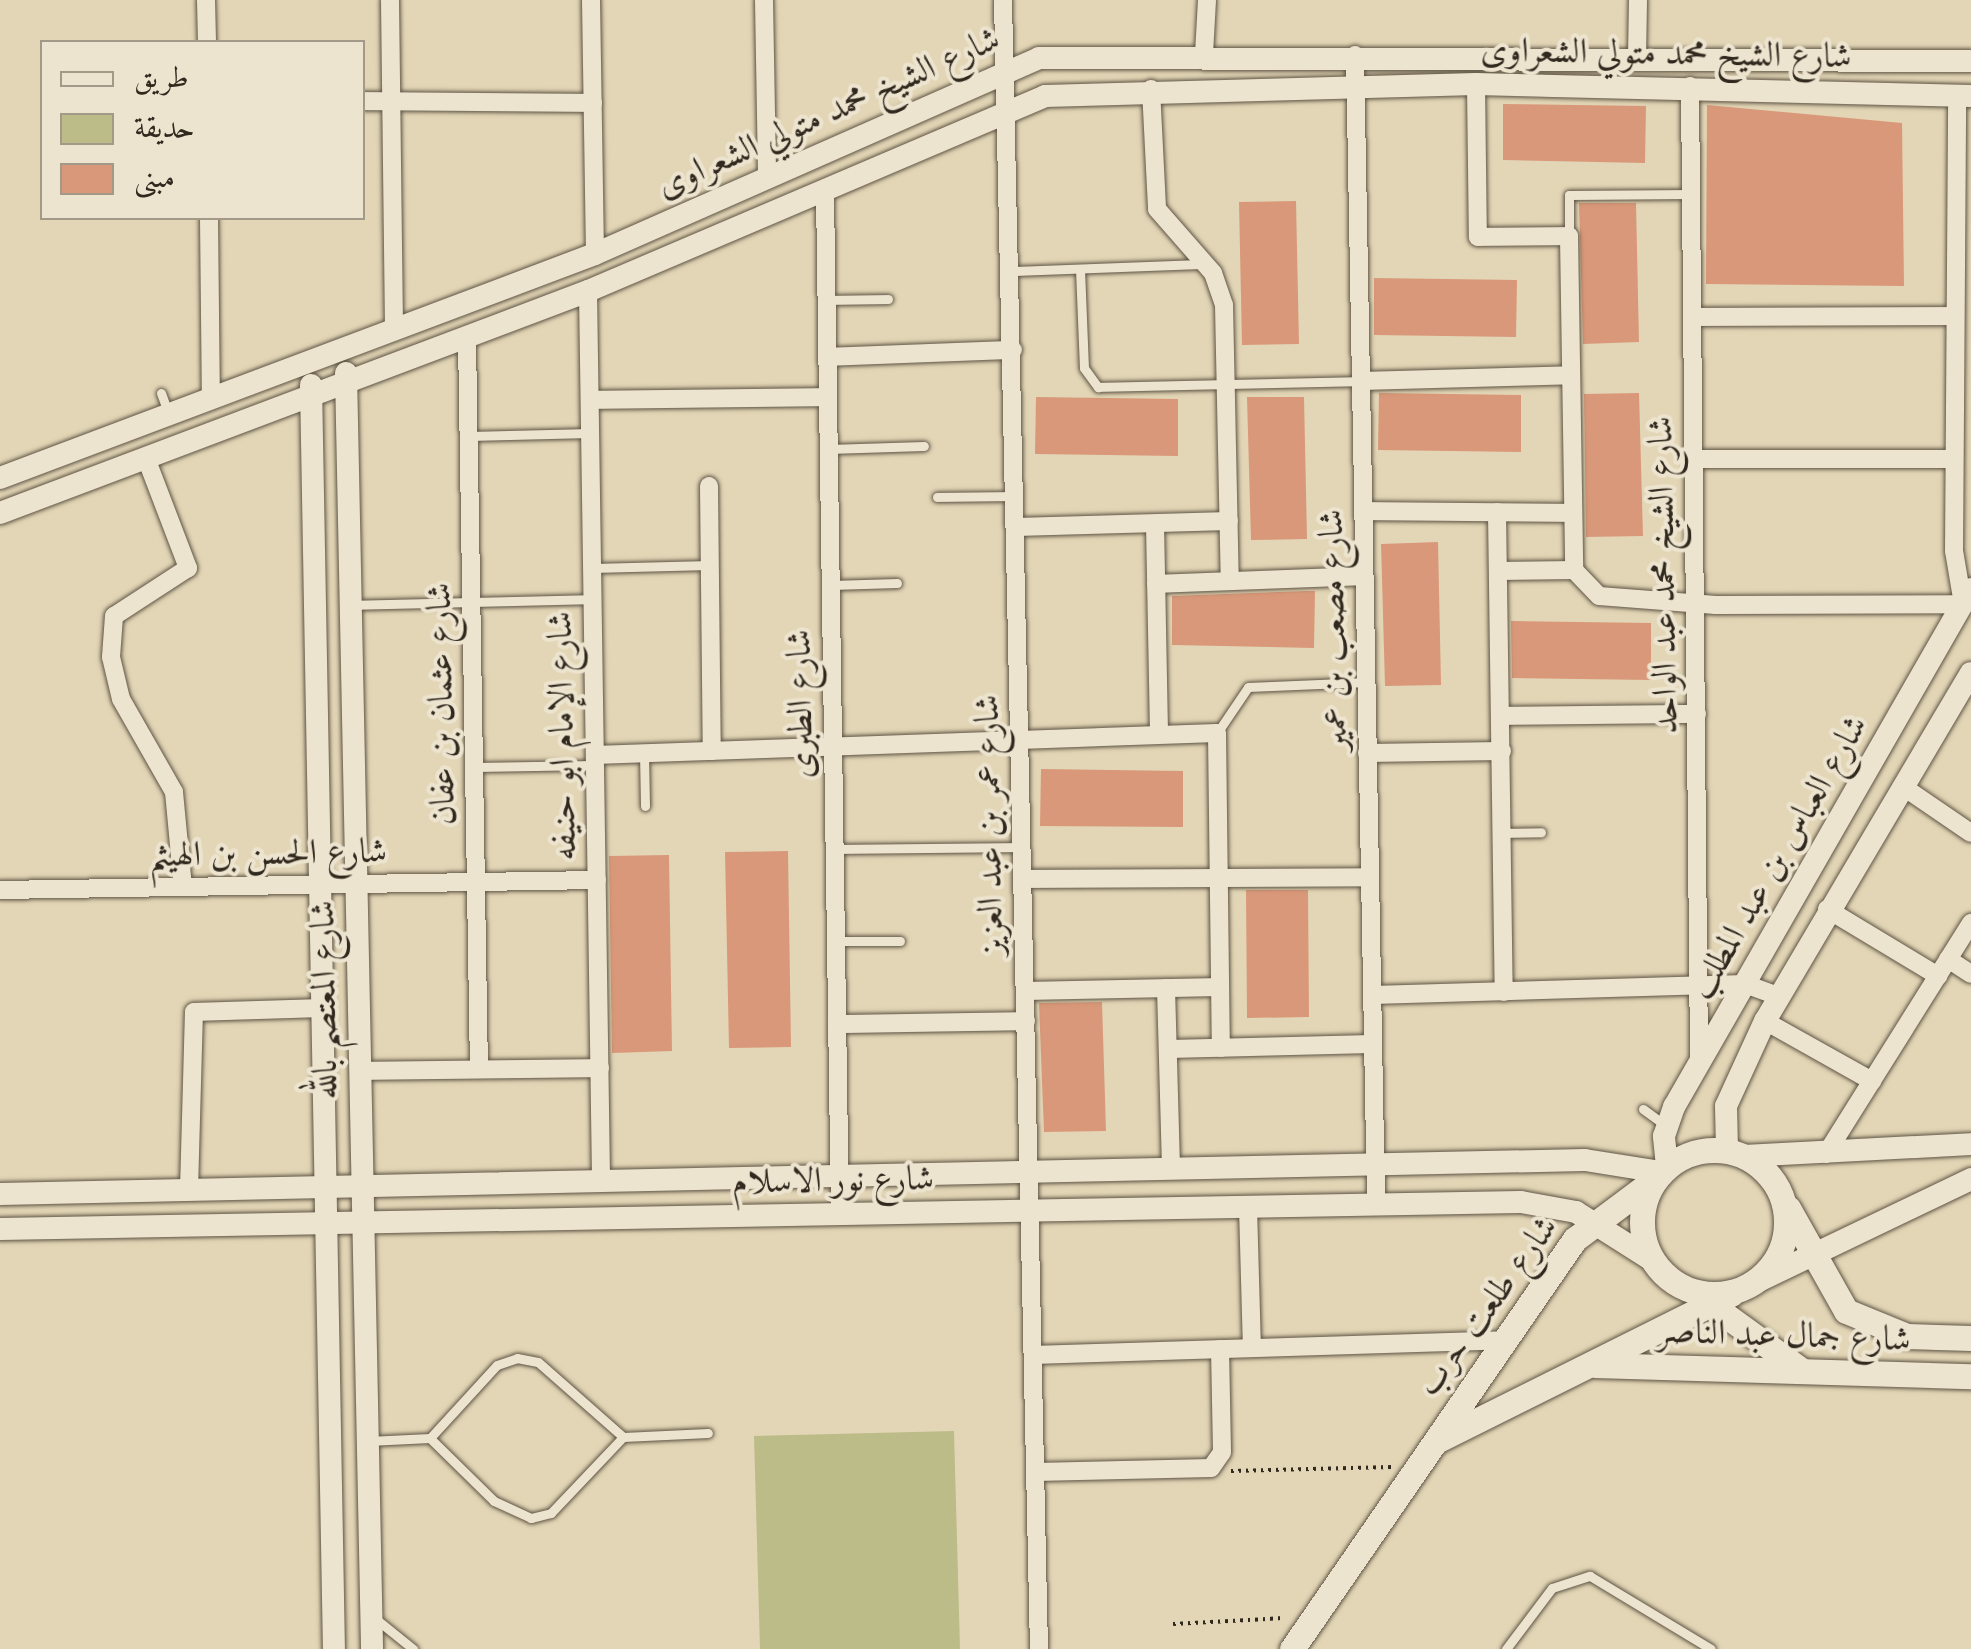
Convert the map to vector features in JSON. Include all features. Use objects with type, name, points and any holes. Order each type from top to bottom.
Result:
[{"type":"main road","points":[[1701,1298],[1744,1288],[1783,1244],[1779,1191],[1736,1153],[1696,1151],[1661,1173],[1642,1212],[1652,1260],[1701,1298],[1800,1370]]},
{"type":"main road","name":"شارع طلعت حرب","points":[[1292,1649],[1504,1340],[1591,1221],[1661,1173]]},
{"type":"main road","name":"شارع جمال عبد الناصر","points":[[1779,1191],[1835,1299],[1860,1320],[1907,1336],[1971,1338]]},
{"type":"main road","name":"شارع طلعت حرب","points":[[1432,1444],[1595,1365],[1701,1298]]},
{"type":"main road","name":"شارع جمال عبد الناصر","points":[[1595,1365],[1971,1376]]},
{"type":"street","points":[[206,0],[207,40]]},
{"type":"street","points":[[390,0],[394,331]]},
{"type":"street","points":[[591,0],[595,254]]},
{"type":"street","points":[[764,0],[767,178]]},
{"type":"street","name":"شارع عمر بن عبد العزيز","points":[[1002,0],[1012,272],[1039,1649]]},
{"type":"street","points":[[1204,54],[1207,0]]},
{"type":"street","points":[[1637,58],[1638,0]]},
{"type":"street","name":"شارع الشيخ محمد متولي الشعراوى","points":[[0,478],[165,404],[211,399],[595,254],[1006,68],[1074,52],[1971,61]]},
{"type":"street","name":"شارع مصعب بن عمير","points":[[1355,55],[1376,1204]]},
{"type":"street","points":[[1476,84],[1478,237],[1569,236],[1574,570],[1600,596],[1696,600],[1967,596],[1954,459],[1953,316],[1964,95]]},
{"type":"street","name":"شارع الشيخ محمد متولي الشعراوى","points":[[0,513],[588,291],[825,193],[1008,108],[1065,92],[1476,84],[1964,95]]},
{"type":"street","name":"شارع الشيخ محمد عبد الواحد","points":[[1690,86],[1698,1064]]},
{"type":"street","points":[[1151,89],[1157,210],[1206,264],[1224,305],[1230,581]]},
{"type":"street","points":[[365,101],[593,103]]},
{"type":"street","name":"شارع الطبرى","points":[[825,193],[840,1214]]},
{"type":"street","points":[[209,220],[211,399]]},
{"type":"street","name":"شارع الإمام ابو حنيفه","points":[[588,291],[601,1181]]},
{"type":"street","points":[[1692,317],[1953,316]]},
{"type":"street","name":"شارع عثمان بن عفان","points":[[467,338],[480,1069]]},
{"type":"street","name":"شارع المعتصم بالله","points":[[346,349],[372,1649]]},
{"type":"street","points":[[827,357],[1012,350]]},
{"type":"street","name":"شارع المعتصم بالله","points":[[310,362],[334,1649]]},
{"type":"street","points":[[1361,381],[1572,376]]},
{"type":"street","points":[[590,400],[828,397]]},
{"type":"street","points":[[146,458],[188,568],[182,580],[114,616],[111,657],[121,699],[174,792],[184,887]]},
{"type":"street","points":[[1694,459],[1954,459]]},
{"type":"street","points":[[708,486],[712,751]]},
{"type":"street","points":[[1363,511],[1573,513]]},
{"type":"street","points":[[1496,512],[1504,992]]},
{"type":"street","points":[[1016,527],[1229,521]]},
{"type":"street","points":[[1155,524],[1159,734]]},
{"type":"street","points":[[1498,571],[1574,570]]},
{"type":"street","points":[[1156,584],[1364,576]]},
{"type":"street","name":"شارع العباس بن عبد المطلب","points":[[1661,1173],[1666,1126],[1698,1064],[1967,596]]},
{"type":"street","name":"شارع العباس بن عبد المطلب","points":[[1736,1153],[1726,1106],[1765,1021],[1827,909],[1970,675]]},
{"type":"street","points":[[1502,716],[1697,714]]},
{"type":"street","points":[[595,760],[644,753],[1217,733],[1221,1048]]},
{"type":"street","points":[[1368,753],[1502,750]]},
{"type":"street","points":[[1902,786],[1971,832]]},
{"type":"street","points":[[1023,878],[1370,877]]},
{"type":"street","name":"شارع الحسن بن الهيثم","points":[[0,890],[597,880]]},
{"type":"street","points":[[1827,909],[1938,976]]},
{"type":"street","points":[[1826,1154],[1971,923]]},
{"type":"street","points":[[1948,959],[1971,974]]},
{"type":"street","points":[[1372,995],[1745,984],[1778,996]]},
{"type":"street","points":[[1025,991],[1220,987]]},
{"type":"street","points":[[1166,988],[1171,1168]]},
{"type":"street","points":[[189,1190],[194,1012],[322,1008]]},
{"type":"street","points":[[837,1024],[1026,1021]]},
{"type":"street","points":[[1765,1021],[1872,1081]]},
{"type":"street","points":[[1168,1049],[1373,1044]]},
{"type":"street","points":[[360,1070],[600,1068]]},
{"type":"street","points":[[1736,1153],[1826,1154],[1971,1144]]},
{"type":"street","name":"شارع نور الاسلام","points":[[0,1194],[1600,1160],[1661,1173]]},
{"type":"street","points":[[1744,1288],[1971,1180]]},
{"type":"street","name":"شارع نور الاسلام","points":[[0,1229],[1521,1202],[1591,1221],[1652,1260]]},
{"type":"street","points":[[1248,1207],[1252,1348]]},
{"type":"street","points":[[1032,1355],[1504,1340]]},
{"type":"street","points":[[1035,1472],[1198,1471],[1216,1464],[1220,1349]]},
{"type":"lane","points":[[1569,236],[1569,195],[1691,194]]},
{"type":"lane","points":[[1012,272],[1206,264]]},
{"type":"lane","points":[[1080,269],[1084,368],[1093,384],[1361,381]]},
{"type":"lane","points":[[826,300],[888,298]]},
{"type":"lane","points":[[469,436],[590,433]]},
{"type":"lane","points":[[828,449],[924,446]]},
{"type":"lane","points":[[937,497],[1016,496]]},
{"type":"lane","points":[[592,568],[710,565]]},
{"type":"lane","points":[[830,585],[897,583]]},
{"type":"lane","points":[[351,605],[593,599]]},
{"type":"lane","points":[[1217,733],[1248,687],[1367,682]]},
{"type":"lane","points":[[644,753],[645,806]]},
{"type":"lane","points":[[474,767],[595,760]]},
{"type":"lane","points":[[1502,833],[1541,832]]},
{"type":"lane","points":[[835,849],[1022,847]]},
{"type":"lane","points":[[836,941],[900,940]]},
{"type":"lane","points":[[1643,1109],[1666,1126]]},
{"type":"lane","points":[[368,1441],[430,1438],[497,1365],[517,1358],[538,1362],[623,1436],[708,1433]]},
{"type":"lane","points":[[430,1438],[494,1501],[530,1518],[550,1513],[623,1436]]},
{"type":"lane","points":[[1506,1649],[1552,1588],[1590,1576],[1711,1649]]},
{"type":"lane","points":[[371,1616],[413,1649]]},
{"type":"path","points":[[1216,1464],[1235,1472],[1416,1466]]},
{"type":"path","points":[[1173,1624],[1314,1616]]},
{"type":"green space","points":[[954,1431],[960,1649],[760,1649],[754,1436]]},
{"type":"building","points":[[1503,104],[1646,106],[1645,163],[1503,160]]},
{"type":"building","points":[[1707,105],[1902,123],[1904,286],[1706,284]]},
{"type":"building","points":[[1296,201],[1299,344],[1242,345],[1239,202]]},
{"type":"building","points":[[1579,203],[1636,203],[1639,342],[1583,344]]},
{"type":"building","points":[[1374,278],[1517,280],[1516,337],[1374,335]]},
{"type":"building","points":[[1379,393],[1521,395],[1521,452],[1378,450]]},
{"type":"building","points":[[1639,393],[1643,536],[1586,537],[1584,394]]},
{"type":"building","points":[[1036,397],[1178,399],[1178,456],[1035,454]]},
{"type":"building","points":[[1247,397],[1304,397],[1307,539],[1251,540]]},
{"type":"building","points":[[1438,542],[1441,685],[1385,686],[1381,544]]},
{"type":"building","points":[[1315,591],[1314,648],[1172,645],[1172,596]]},
{"type":"building","points":[[1511,621],[1651,623],[1651,680],[1512,678]]},
{"type":"building","points":[[1041,769],[1183,771],[1183,827],[1040,826]]},
{"type":"building","points":[[788,851],[791,1047],[729,1048],[725,852]]},
{"type":"building","points":[[669,855],[672,1051],[612,1053],[609,856]]},
{"type":"building","points":[[1246,890],[1308,890],[1309,1017],[1247,1018]]},
{"type":"building","points":[[1102,1002],[1106,1131],[1044,1132],[1039,1003]]}]
